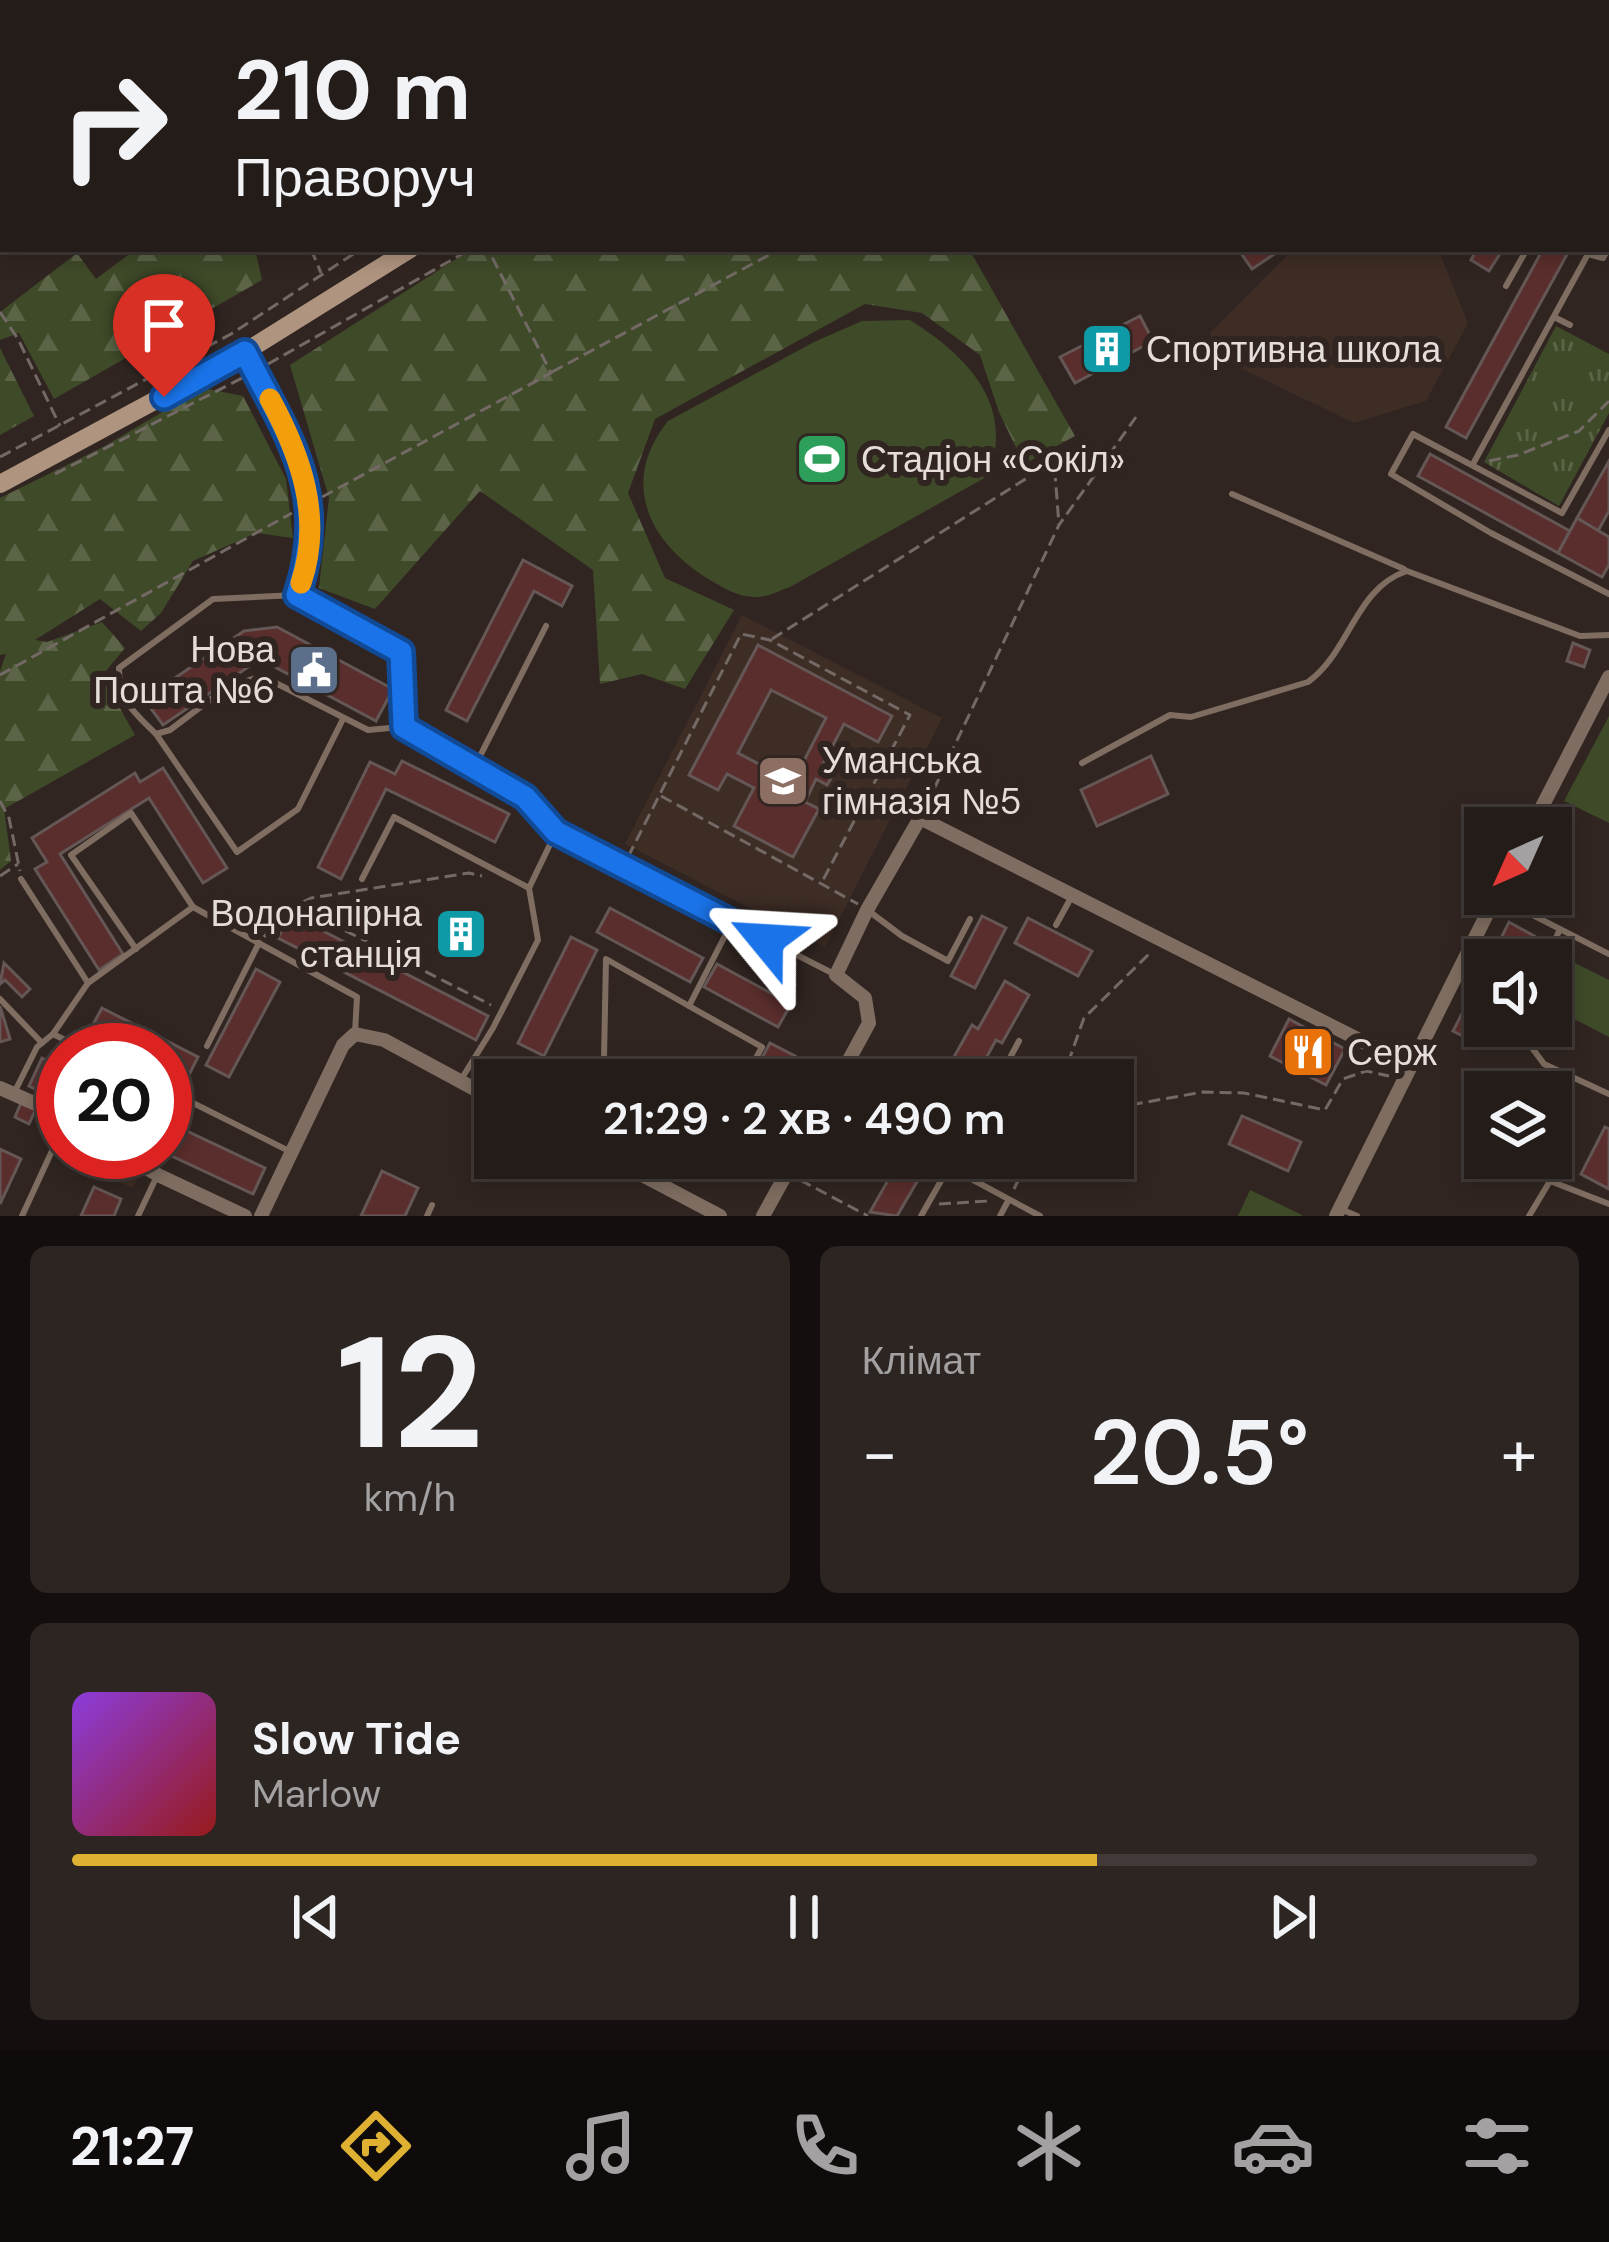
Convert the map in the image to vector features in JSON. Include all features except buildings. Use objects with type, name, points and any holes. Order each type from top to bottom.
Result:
[{"type":"main road","points":[[0,484],[245,352],[405,252]]},
{"type":"street","points":[[245,352],[294,442],[310,503],[310,558],[297,595],[401,652],[404,727],[525,797],[556,832]]},
{"type":"street","points":[[1543,807],[1609,677]]},
{"type":"street","points":[[849,1059],[869,1023],[865,998],[836,975],[920,818],[1164,939],[1406,1071]]},
{"type":"street","points":[[1338,1212],[1487,915]]},
{"type":"street","points":[[261,1216],[343,1045],[356,1034],[384,1040],[474,1089]]},
{"type":"street","points":[[7,1091],[36,1104]]},
{"type":"street","points":[[166,1179],[244,1216]]},
{"type":"street","points":[[650,1179],[720,1216]]},
{"type":"street","points":[[764,1216],[784,1179]]},
{"type":"lane","points":[[1506,286],[1525,252]]},
{"type":"lane","points":[[1477,463],[1588,254],[1603,258],[1606,252]]},
{"type":"lane","points":[[1554,317],[1570,325]]},
{"type":"lane","points":[[1609,430],[1562,513],[1477,463],[1412,434],[1391,474],[1491,533],[1609,593]]},
{"type":"lane","points":[[1232,494],[1407,571],[1580,636],[1609,635]]},
{"type":"lane","points":[[1082,764],[1170,715],[1191,717],[1309,682],[1324,671],[1363,605],[1388,577],[1407,571]]},
{"type":"lane","points":[[297,595],[212,598],[119,668],[119,690],[128,707],[156,734],[237,852],[298,809],[343,719]]},
{"type":"lane","points":[[473,770],[547,626]]},
{"type":"lane","points":[[156,734],[170,730],[227,687],[262,676],[368,730],[404,727]]},
{"type":"lane","points":[[136,950],[71,855],[131,812],[193,907],[358,997],[356,1034]]},
{"type":"lane","points":[[362,879],[394,817],[530,888]]},
{"type":"lane","points":[[460,1081],[538,940],[530,888],[556,832],[836,975]]},
{"type":"lane","points":[[21,879],[88,983]]},
{"type":"lane","points":[[1056,925],[1073,892]]},
{"type":"lane","points":[[61,1023],[88,983],[193,907]]},
{"type":"lane","points":[[867,910],[949,961],[970,919]]},
{"type":"lane","points":[[1534,915],[1609,954]]},
{"type":"lane","points":[[689,1006],[731,923]]},
{"type":"lane","points":[[1555,939],[1560,929]]},
{"type":"lane","points":[[207,1046],[259,943]]},
{"type":"lane","points":[[604,1058],[606,959],[762,1047],[755,1059]]},
{"type":"lane","points":[[0,999],[36,1038]]},
{"type":"lane","points":[[1009,1059],[1019,1041]]},
{"type":"lane","points":[[1530,1047],[1544,1064],[1609,1094]]},
{"type":"lane","points":[[7,1091],[36,1050]]},
{"type":"lane","points":[[192,1103],[292,1153]]},
{"type":"lane","points":[[22,1216],[39,1179]]},
{"type":"lane","points":[[138,1216],[156,1179]]},
{"type":"lane","points":[[921,1216],[942,1179]]},
{"type":"lane","points":[[969,1179],[1040,1216]]},
{"type":"lane","points":[[1528,1216],[1550,1181],[1609,1204]]},
{"type":"lane","points":[[1000,1216],[1008,1202]]},
{"type":"lane","points":[[427,1216],[432,1204]]},
{"type":"lane","points":[[1338,1212],[1357,1216]]},
{"type":"path","points":[[312,252],[321,274]]},
{"type":"path","points":[[0,457],[231,334],[356,252]]},
{"type":"path","points":[[43,480],[255,372],[466,252]]},
{"type":"path","points":[[551,373],[774,252]]},
{"type":"path","points":[[0,311],[60,426]]},
{"type":"path","points":[[1477,463],[1580,431],[1609,401]]},
{"type":"path","points":[[920,818],[1059,525],[1136,417]]},
{"type":"path","points":[[770,640],[1054,461],[1059,525]]},
{"type":"path","points":[[623,865],[741,634],[770,640],[910,715],[822,883]]},
{"type":"path","points":[[659,795],[867,910]]},
{"type":"path","points":[[0,801],[21,879]]},
{"type":"path","points":[[0,876],[18,864]]},
{"type":"path","points":[[259,943],[283,912],[311,898],[469,873],[489,878]]},
{"type":"path","points":[[295,906],[502,1010]]},
{"type":"path","points":[[1069,1059],[1084,1018],[1164,939]]},
{"type":"path","points":[[1134,1104],[1203,1092],[1244,1093],[1325,1110],[1342,1079],[1366,1072],[1406,1071]]},
{"type":"path","points":[[798,1179],[868,1216]]},
{"type":"path","points":[[926,1207],[958,1200],[1008,1202],[1019,1179]]},
{"type":"shaded area","points":[[1290,252],[1439,252],[1468,323],[1426,401],[1354,423],[1213,355],[1210,333]]},
{"type":"shaded area","name":"Уманська гімназія №5","points":[[742,615],[942,718],[825,947],[625,844]]},
{"type":"shaded area","points":[[112,1179],[137,1179],[133,1188]]},
{"type":"green space","points":[[132,252],[256,252],[262,280],[54,399],[19,333],[0,340],[0,312],[77,253],[96,279]]},
{"type":"green space","points":[[467,252],[971,252],[1075,436],[1024,464],[999,412],[980,355],[922,313],[865,304],[655,419],[628,493],[665,578],[734,610],[685,689],[642,674],[600,684],[593,570],[480,491],[375,609],[319,588],[329,498],[290,365]]},
{"type":"green space","name":"Стадіон «Сокіл»","points":[[910,320],[967,366],[990,404],[996,426],[988,476],[790,587],[763,596],[726,589],[671,549],[657,530],[643,489],[653,444],[668,421],[862,321]]},
{"type":"green space","points":[[1556,326],[1609,354],[1609,413],[1559,506],[1484,462]]},
{"type":"green space","points":[[0,348],[34,416],[0,435]]},
{"type":"green space","points":[[203,388],[243,396],[286,479],[293,538],[256,533],[193,561],[161,613],[141,631],[100,599],[35,640],[47,642],[102,622],[125,648],[102,676],[135,735],[4,809],[11,861],[0,870],[0,671],[6,654],[0,655],[0,498],[103,447]]},
{"type":"green space","points":[[1609,716],[1609,823],[1564,801]]},
{"type":"green space","points":[[1572,964],[1609,980],[1609,1037],[1572,1018]]},
{"type":"green space","points":[[1250,1190],[1302,1215],[1302,1216],[1238,1216]]},
{"type":"slow traffic","points":[[270,399],[294,442],[310,503],[310,558],[301,583]]},
{"type":"place","name":"Спортивна школа","points":[[1107,349]]},
{"type":"place","name":"Стадіон «Сокіл»","points":[[822,459]]},
{"type":"place","name":"Нова Пошта №6","points":[[314,670]]},
{"type":"place","name":"Уманська гімназія №5","points":[[783,781]]},
{"type":"place","name":"Водонапірна станція","points":[[461,934]]},
{"type":"place","name":"Серж","points":[[1308,1052]]},
{"type":"route","points":[[164,397],[245,352],[294,442],[310,503],[310,558],[297,595],[401,652],[404,727],[525,797],[556,832],[766,940]]}]
